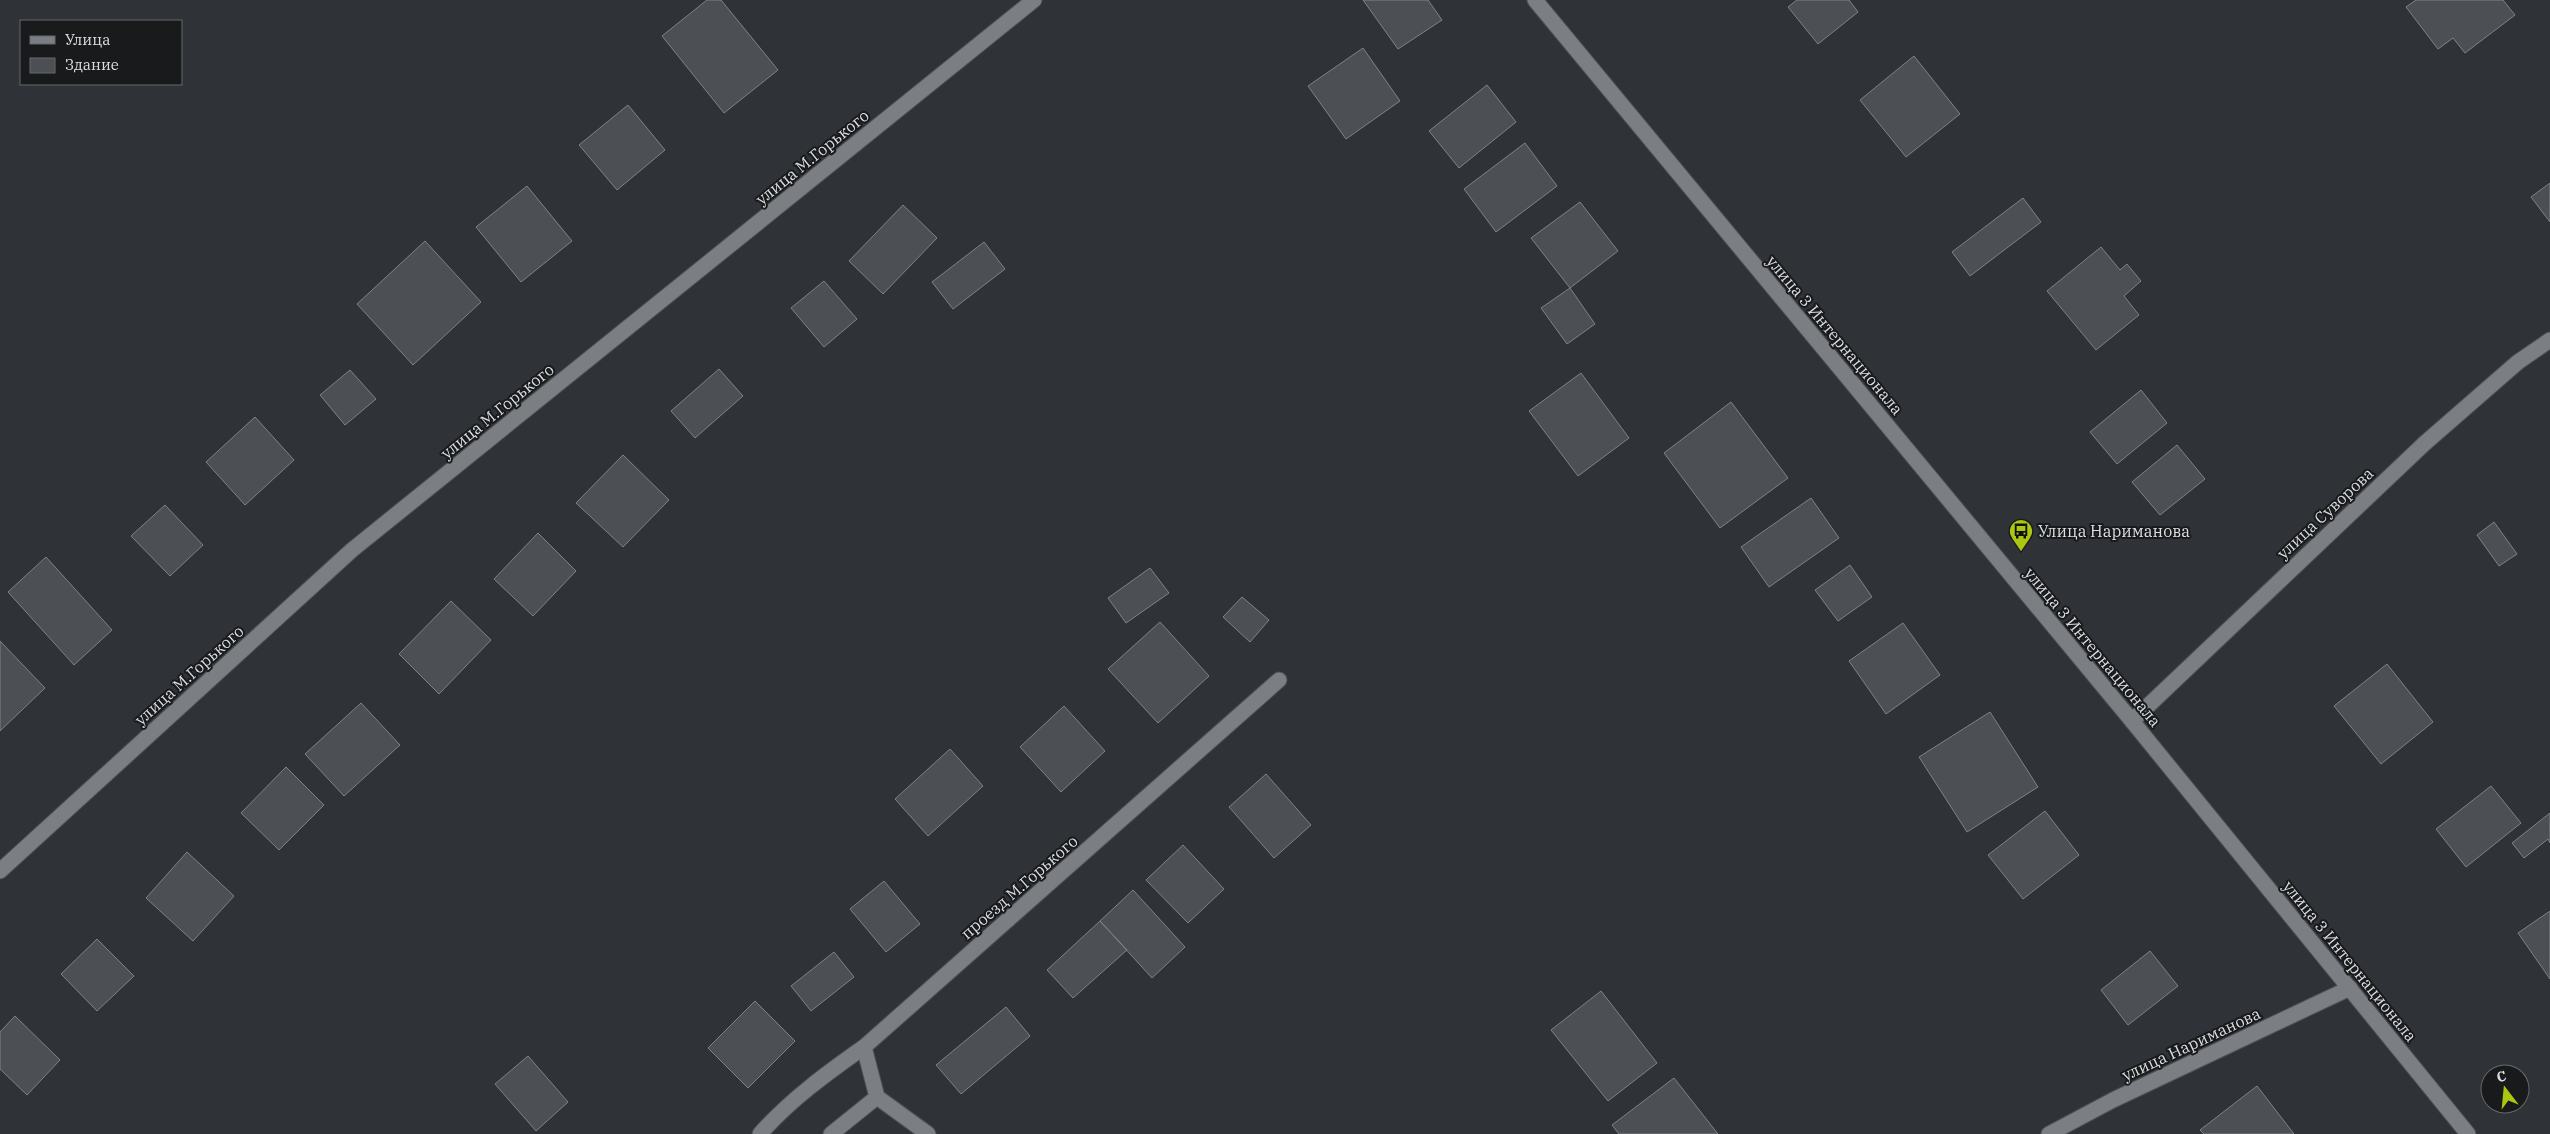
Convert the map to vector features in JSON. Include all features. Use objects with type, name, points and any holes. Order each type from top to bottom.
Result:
[{"type":"street","name":"улица М.Горького","points":[[0,871],[352,550],[1034,0]]},
{"type":"street","name":"улица 3 Интернационала","points":[[1534,0],[2132,721],[2468,1134]]},
{"type":"street","name":"улица Суворова","points":[[2132,721],[2425,443],[2518,362],[2550,340]]},
{"type":"street","name":"проезд М.Горького","points":[[760,1134],[773,1119],[828,1072],[864,1047],[1279,680]]},
{"type":"street","name":"улица Нариманова","points":[[2050,1134],[2122,1096],[2350,988]]},
{"type":"street","points":[[864,1047],[877,1097],[928,1134]]},
{"type":"street","points":[[831,1134],[877,1097]]},
{"type":"building","points":[[707,0],[721,0],[778,70],[724,113],[662,36]]},
{"type":"building","points":[[1363,0],[1428,0],[1442,20],[1398,49]]},
{"type":"building","points":[[1797,0],[1849,0],[1858,12],[1818,44],[1788,7]]},
{"type":"building","points":[[2416,0],[2503,0],[2515,15],[2465,53],[2453,38],[2438,49],[2406,7]]},
{"type":"building","points":[[1363,48],[1400,101],[1346,139],[1308,86]]},
{"type":"building","points":[[1914,56],[1960,114],[1906,157],[1860,100]]},
{"type":"building","points":[[1487,85],[1516,122],[1459,168],[1429,131]]},
{"type":"building","points":[[628,105],[665,150],[617,190],[579,145]]},
{"type":"building","points":[[1525,143],[1557,186],[1496,232],[1464,189]]},
{"type":"building","points":[[2550,183],[2550,222],[2531,197]]},
{"type":"building","points":[[527,186],[572,241],[521,282],[476,227]]},
{"type":"building","points":[[2023,198],[2041,222],[1970,276],[1952,252]]},
{"type":"building","points":[[1580,202],[1618,251],[1570,288],[1531,238]]},
{"type":"building","points":[[903,205],[937,238],[883,294],[849,261]]},
{"type":"building","points":[[425,241],[481,302],[413,365],[357,304]]},
{"type":"building","points":[[984,242],[1005,269],[953,309],[932,282]]},
{"type":"building","points":[[2101,247],[2120,270],[2127,264],[2141,281],[2124,296],[2139,315],[2096,350],[2047,291]]},
{"type":"building","points":[[824,281],[857,319],[824,347],[791,308]]},
{"type":"building","points":[[1570,288],[1595,324],[1567,344],[1541,308]]},
{"type":"building","points":[[719,369],[743,396],[695,438],[671,411]]},
{"type":"building","points":[[350,370],[376,399],[345,425],[320,395]]},
{"type":"building","points":[[1581,373],[1629,438],[1578,476],[1529,411]]},
{"type":"building","points":[[2141,390],[2167,423],[2117,464],[2090,432]]},
{"type":"building","points":[[1731,402],[1788,478],[1720,528],[1664,453]]},
{"type":"building","points":[[255,417],[294,460],[245,505],[206,462]]},
{"type":"building","points":[[2177,445],[2205,479],[2160,515],[2132,482]]},
{"type":"building","points":[[623,455],[669,500],[623,547],[576,503]]},
{"type":"building","points":[[1811,498],[1839,538],[1769,587],[1741,547]]},
{"type":"building","points":[[165,505],[203,545],[170,576],[131,536]]},
{"type":"building","points":[[2494,522],[2517,554],[2499,566],[2477,535]]},
{"type":"building","points":[[538,533],[576,571],[533,616],[494,579]]},
{"type":"building","points":[[46,557],[112,630],[74,665],[8,592]]},
{"type":"building","points":[[1850,565],[1872,597],[1838,621],[1815,590]]},
{"type":"building","points":[[1150,568],[1169,593],[1126,623],[1108,598]]},
{"type":"building","points":[[1242,597],[1269,620],[1250,642],[1223,617]]},
{"type":"building","points":[[451,601],[491,640],[439,694],[399,654]]},
{"type":"building","points":[[1160,622],[1209,676],[1158,723],[1108,669]]},
{"type":"building","points":[[1903,623],[1940,675],[1886,714],[1849,661]]},
{"type":"building","points":[[0,641],[45,688],[0,731]]},
{"type":"building","points":[[2387,664],[2433,722],[2381,764],[2334,706]]},
{"type":"building","points":[[361,703],[400,745],[344,796],[305,754]]},
{"type":"building","points":[[1064,706],[1105,751],[1061,792],[1020,747]]},
{"type":"building","points":[[1990,712],[2038,787],[1967,832],[1919,757]]},
{"type":"building","points":[[950,749],[983,786],[928,836],[895,799]]},
{"type":"building","points":[[286,767],[324,805],[279,850],[241,813]]},
{"type":"building","points":[[1266,774],[1311,825],[1274,858],[1229,807]]},
{"type":"building","points":[[2491,786],[2521,823],[2466,867],[2436,829]]},
{"type":"building","points":[[2045,811],[2079,855],[2023,899],[1988,855]]},
{"type":"building","points":[[2550,813],[2550,843],[2548,839],[2524,858],[2512,843]]},
{"type":"building","points":[[1183,845],[1224,889],[1188,923],[1146,880]]},
{"type":"building","points":[[187,852],[234,896],[193,941],[146,898]]},
{"type":"building","points":[[884,881],[920,924],[886,952],[850,909]]},
{"type":"building","points":[[1133,890],[1185,947],[1152,978],[1100,921]]},
{"type":"building","points":[[2550,911],[2550,979],[2518,933]]},
{"type":"building","points":[[1100,921],[1127,950],[1073,998],[1047,970]]},
{"type":"building","points":[[97,939],[134,976],[97,1011],[61,974]]},
{"type":"building","points":[[2150,951],[2178,986],[2128,1025],[2101,990]]},
{"type":"building","points":[[834,952],[854,977],[811,1011],[791,986]]},
{"type":"building","points":[[1601,991],[1657,1063],[1608,1101],[1551,1030]]},
{"type":"building","points":[[755,1001],[795,1041],[748,1088],[708,1048]]},
{"type":"building","points":[[1006,1007],[1030,1036],[961,1094],[936,1065]]},
{"type":"building","points":[[15,1016],[60,1060],[27,1095],[0,1069],[0,1032]]},
{"type":"building","points":[[528,1056],[568,1102],[536,1131],[495,1084]]},
{"type":"building","points":[[1674,1078],[1718,1134],[1619,1134],[1612,1125]]},
{"type":"building","points":[[2257,1086],[2294,1134],[2204,1134],[2200,1130]]},
{"type":"place","name":"Улица Нариманова","points":[[2021,552]]}]
